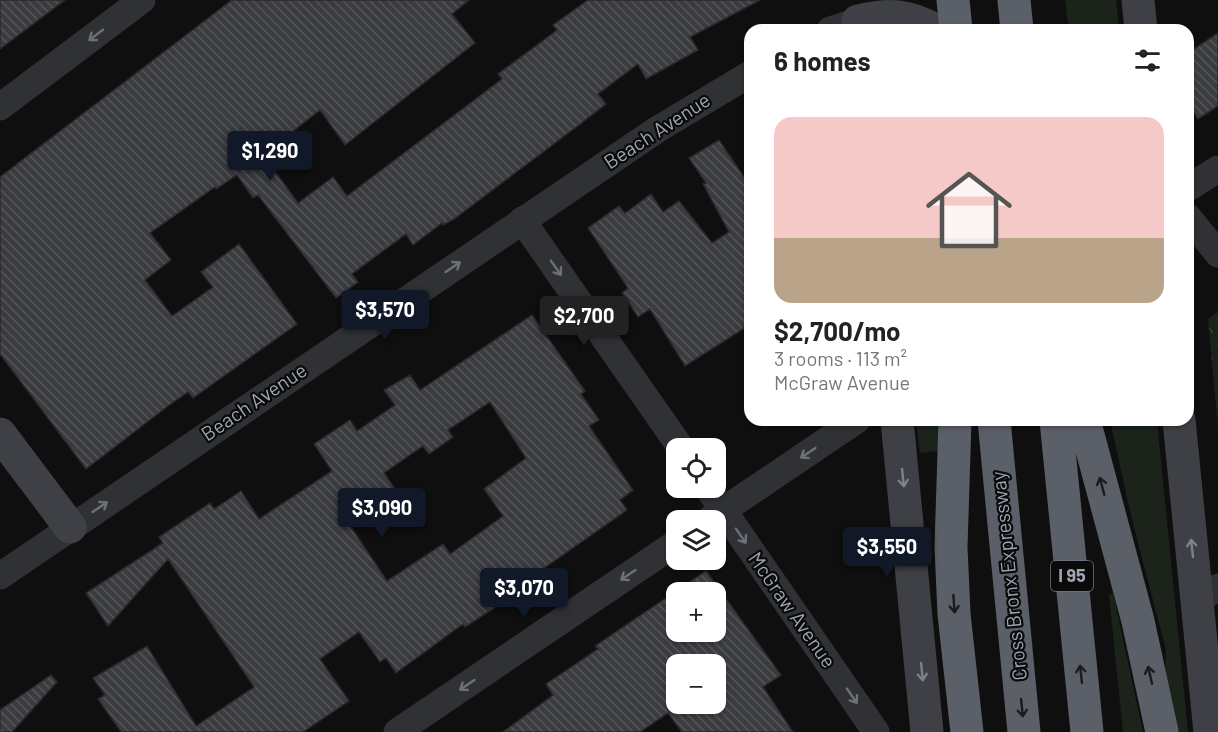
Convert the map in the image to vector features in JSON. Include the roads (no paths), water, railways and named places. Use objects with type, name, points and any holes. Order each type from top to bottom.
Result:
[{"type":"highway","points":[[953,0],[955,24]]},
{"type":"highway","points":[[1014,0],[1016,24]]},
{"type":"highway","points":[[1017,24],[1019,0]]},
{"type":"highway","points":[[956,426],[951,548],[954,614],[967,732]]},
{"type":"highway","name":"Cross Bronx Expressway","points":[[995,426],[1024,732]]},
{"type":"highway","name":"I 95","points":[[1057,426],[1087,732]]},
{"type":"highway","points":[[1086,426],[1138,621],[1162,732]]},
{"type":"main road","points":[[1138,0],[1140,24]]},
{"type":"main road","points":[[853,18],[889,15],[922,24]]},
{"type":"main road","points":[[898,426],[927,732]]},
{"type":"main road","points":[[1180,426],[1207,594],[1209,732]]},
{"type":"main road","points":[[0,434],[70,527]]},
{"type":"street","points":[[0,107],[142,0]]},
{"type":"street","name":"Beach Avenue","points":[[0,576],[522,220],[658,129],[744,78]]},
{"type":"street","points":[[1194,184],[1218,169]]},
{"type":"street","points":[[522,220],[674,438]]},
{"type":"street","points":[[1194,224],[1218,254]]},
{"type":"street","points":[[725,510],[848,426]]},
{"type":"street","name":"McGraw Avenue","points":[[726,530],[876,732]]},
{"type":"street","points":[[397,732],[666,550]]}]
